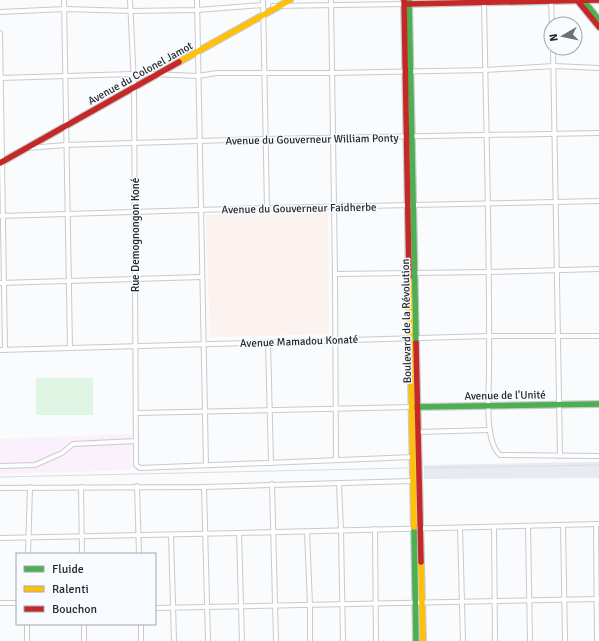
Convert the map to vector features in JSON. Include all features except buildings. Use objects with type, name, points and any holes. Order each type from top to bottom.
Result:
[{"type":"main road","name":"Avenue du Colonel Jamot","points":[[276,6],[284,0]]},
{"type":"main road","name":"Avenue du Colonel Jamot","points":[[1,160],[158,74],[263,10],[290,0]]},
{"type":"main road","points":[[580,0],[599,20]]},
{"type":"main road","points":[[580,0],[599,27]]},
{"type":"main road","points":[[407,2],[599,0]]},
{"type":"main road","name":"Boulevard de la Révolution","points":[[407,2],[415,407],[413,481],[422,603],[423,641]]},
{"type":"main road","name":"Avenue du Colonel Jamot","points":[[134,86],[151,74],[199,49]]},
{"type":"main road","name":"Avenue du Colonel Jamot","points":[[1,160],[26,148],[66,124]]},
{"type":"main road","name":"Avenue de l'Unité","points":[[415,407],[599,404]]},
{"type":"main road","name":"Boulevard de la Révolution","points":[[415,407],[418,432],[415,603],[416,641]]},
{"type":"street","points":[[64,0],[70,348]]},
{"type":"street","name":"Rue Demognongon Koné","points":[[130,0],[134,86],[136,464],[140,468],[206,465]]},
{"type":"street","points":[[197,0],[206,465],[413,457]]},
{"type":"street","points":[[263,0],[267,208]]},
{"type":"street","points":[[331,0],[336,459]]},
{"type":"street","points":[[551,0],[552,16]]},
{"type":"street","points":[[276,6],[330,6],[407,2]]},
{"type":"street","points":[[484,2],[490,336],[489,405],[490,430],[493,447],[500,455],[599,456]]},
{"type":"street","points":[[0,12],[65,9],[130,11],[263,10]]},
{"type":"street","points":[[0,33],[2,283],[6,350]]},
{"type":"street","points":[[553,56],[560,456]]},
{"type":"street","points":[[151,74],[198,76],[218,73],[332,73],[485,70],[554,66],[599,68]]},
{"type":"street","points":[[0,78],[133,74]]},
{"type":"street","name":"Avenue du Gouverneur William Ponty","points":[[26,148],[66,145],[265,139],[599,133]]},
{"type":"street","name":"Avenue du Gouverneur Faidherbe","points":[[2,216],[267,208],[599,201]]},
{"type":"street","points":[[335,274],[599,269]]},
{"type":"street","points":[[2,283],[202,278]]},
{"type":"street","name":"Avenue Mamadou Konaté","points":[[0,350],[490,336],[599,336]]},
{"type":"street","points":[[268,342],[271,463]]},
{"type":"street","points":[[136,413],[415,407]]},
{"type":"street","points":[[418,432],[490,430]]},
{"type":"street","points":[[0,466],[35,465],[62,453],[73,444],[136,441]]},
{"type":"street","points":[[0,488],[137,486],[204,487],[413,481]]},
{"type":"street","points":[[339,483],[343,641]]},
{"type":"street","points":[[272,484],[276,641]]},
{"type":"street","points":[[137,486],[139,553]]},
{"type":"street","points":[[28,553],[30,487]]},
{"type":"street","points":[[81,487],[82,553]]},
{"type":"street","points":[[204,487],[208,641]]},
{"type":"street","points":[[0,538],[597,524],[598,641]]},
{"type":"street","points":[[563,525],[565,641]]},
{"type":"street","points":[[528,526],[530,641]]},
{"type":"street","points":[[494,527],[496,641]]},
{"type":"street","points":[[460,528],[463,641]]},
{"type":"street","points":[[375,529],[376,641]]},
{"type":"street","points":[[307,532],[310,641]]},
{"type":"street","points":[[239,533],[242,641]]},
{"type":"street","points":[[170,534],[174,608],[174,641]]},
{"type":"street","points":[[156,608],[598,599]]},
{"type":"street","points":[[0,603],[16,603]]},
{"type":"street","points":[[27,625],[28,641]]},
{"type":"street","points":[[84,625],[84,641]]},
{"type":"street","points":[[141,625],[141,641]]},
{"type":"shaded area","points":[[328,213],[329,334],[210,337],[206,215]]},
{"type":"shaded area","points":[[131,434],[132,470],[0,474],[0,439]]},
{"type":"shaded area","points":[[599,462],[599,478],[424,479],[424,465]]},
{"type":"green space","points":[[36,378],[93,378],[93,415],[36,415]]},
{"type":"railway","points":[[425,468],[599,465]]},
{"type":"railway","points":[[0,477],[408,468]]},
{"type":"traffic: fast","points":[[409,0],[416,343]]},
{"type":"traffic: fast","points":[[583,0],[599,20]]},
{"type":"traffic: fast","points":[[414,407],[599,404]]},
{"type":"traffic: fast","points":[[414,527],[416,641]]},
{"type":"traffic: slow","points":[[179,62],[290,0]]},
{"type":"traffic: slow","points":[[409,277],[414,527]]},
{"type":"traffic: slow","points":[[421,562],[423,641]]},
{"type":"traffic: jam","points":[[404,0],[409,277]]},
{"type":"traffic: jam","points":[[577,0],[599,27]]},
{"type":"traffic: jam","points":[[407,4],[599,0]]},
{"type":"traffic: jam","points":[[0,163],[179,62]]},
{"type":"traffic: jam","points":[[416,343],[421,562]]}]
